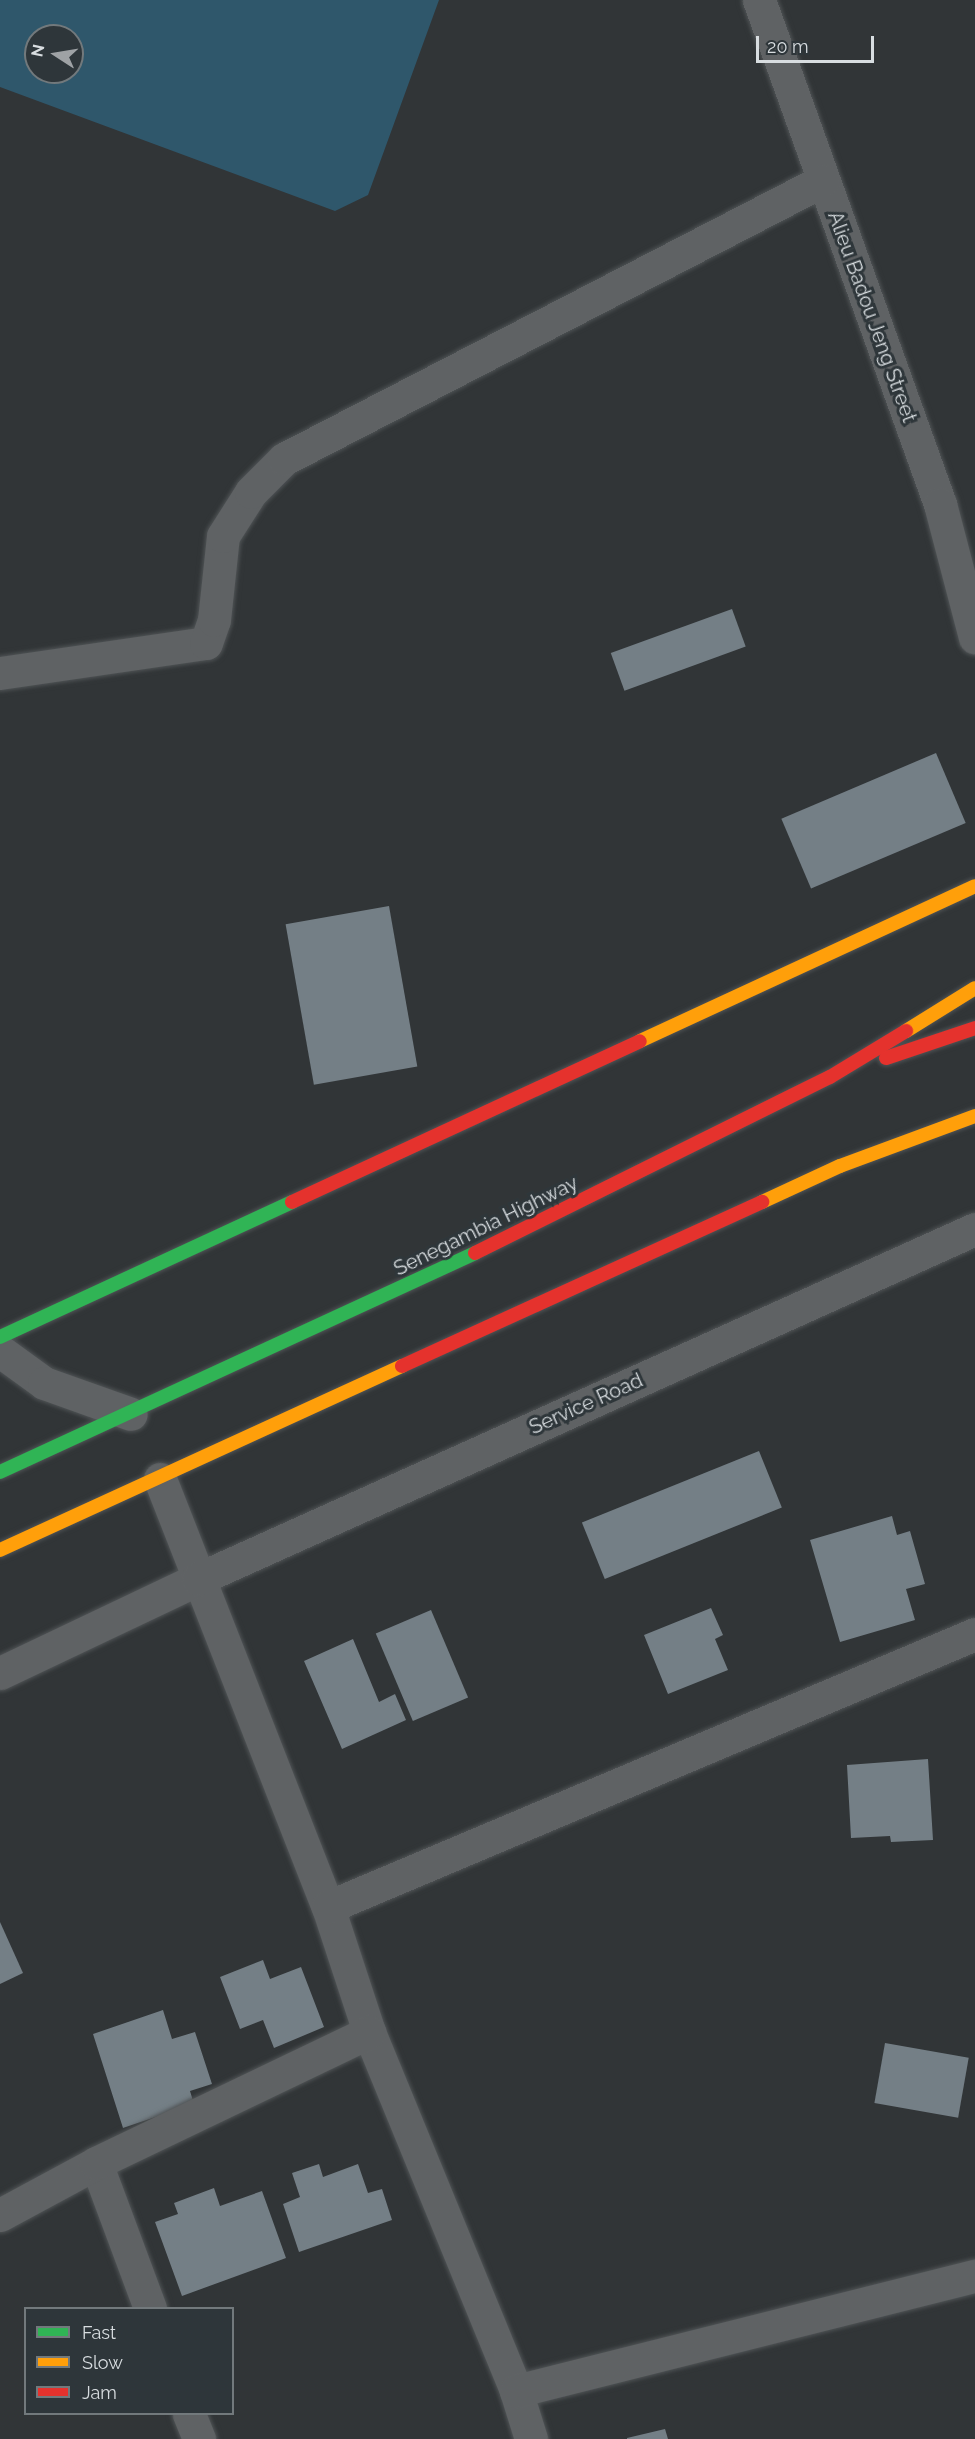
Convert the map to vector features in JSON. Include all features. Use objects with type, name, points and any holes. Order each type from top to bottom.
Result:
[{"type":"main road","points":[[0,1337],[975,886]]},
{"type":"main road","name":"Senegambia Highway","points":[[0,1472],[407,1287],[830,1077],[975,988]]},
{"type":"main road","points":[[830,1077],[975,1028]]},
{"type":"main road","points":[[0,1550],[160,1479],[840,1166],[975,1100]]},
{"type":"main road","points":[[840,1166],[975,1116]]},
{"type":"street","name":"Alieu Badou Jeng Street","points":[[759,0],[822,181],[940,504],[975,637]]},
{"type":"street","points":[[0,673],[206,643],[214,620],[222,536],[251,492],[284,459],[822,181]]},
{"type":"street","name":"Service Road","points":[[0,1673],[198,1579],[975,1229]]},
{"type":"street","points":[[0,1351],[44,1383],[130,1414]]},
{"type":"street","points":[[160,1479],[328,1907],[369,2032],[516,2391],[531,2439]]},
{"type":"street","points":[[328,1907],[975,1634]]},
{"type":"street","points":[[0,2215],[96,2163],[369,2032]]},
{"type":"street","points":[[96,2163],[150,2307]]},
{"type":"street","points":[[516,2391],[975,2276]]},
{"type":"street","points":[[189,2415],[199,2439]]},
{"type":"shaded area","points":[[0,0],[439,0],[368,195],[335,211],[0,87]]},
{"type":"building","points":[[732,609],[746,647],[624,691],[611,653]]},
{"type":"building","points":[[936,753],[966,823],[811,889],[781,819]]},
{"type":"building","points":[[389,906],[417,1067],[314,1085],[286,924]]},
{"type":"building","points":[[759,1451],[782,1508],[605,1579],[582,1523]]},
{"type":"building","points":[[892,1516],[897,1535],[910,1531],[925,1584],[906,1589],[915,1620],[840,1642],[810,1540]]},
{"type":"building","points":[[711,1608],[723,1635],[715,1639],[728,1670],[668,1694],[644,1635]]},
{"type":"building","points":[[431,1610],[468,1697],[413,1721],[376,1633]]},
{"type":"building","points":[[353,1639],[379,1702],[395,1694],[406,1720],[342,1749],[304,1661]]},
{"type":"building","points":[[928,1759],[933,1840],[891,1842],[890,1836],[851,1838],[847,1765]]},
{"type":"building","points":[[0,1922],[23,1973],[0,1984]]},
{"type":"building","points":[[263,1960],[270,1979],[301,1967],[324,2027],[274,2048],[263,2020],[240,2029],[220,1977]]},
{"type":"building","points":[[163,2010],[172,2039],[195,2032],[212,2084],[190,2091],[194,2104],[123,2128],[93,2034]]},
{"type":"building","points":[[885,2043],[969,2058],[958,2118],[874,2103]]},
{"type":"building","points":[[319,2164],[323,2177],[358,2164],[368,2193],[382,2189],[392,2220],[299,2252],[283,2204],[300,2197],[292,2173]]},
{"type":"building","points":[[214,2188],[220,2206],[262,2191],[286,2258],[182,2296],[155,2222],[178,2214],[174,2203]]},
{"type":"building","points":[[665,2429],[668,2439],[627,2439],[627,2438]]},
{"type":"traffic: fast","points":[[0,1337],[292,1202]]},
{"type":"traffic: fast","points":[[0,1472],[475,1253]]},
{"type":"traffic: slow","points":[[640,1041],[975,886]]},
{"type":"traffic: slow","points":[[906,1031],[975,988]]},
{"type":"traffic: slow","points":[[762,1202],[840,1166],[975,1116]]},
{"type":"traffic: slow","points":[[0,1550],[402,1366]]},
{"type":"traffic: jam","points":[[886,1058],[975,1028]]},
{"type":"traffic: jam","points":[[475,1253],[830,1077],[906,1031]]},
{"type":"traffic: jam","points":[[292,1202],[640,1041]]},
{"type":"traffic: jam","points":[[402,1366],[762,1202]]}]
